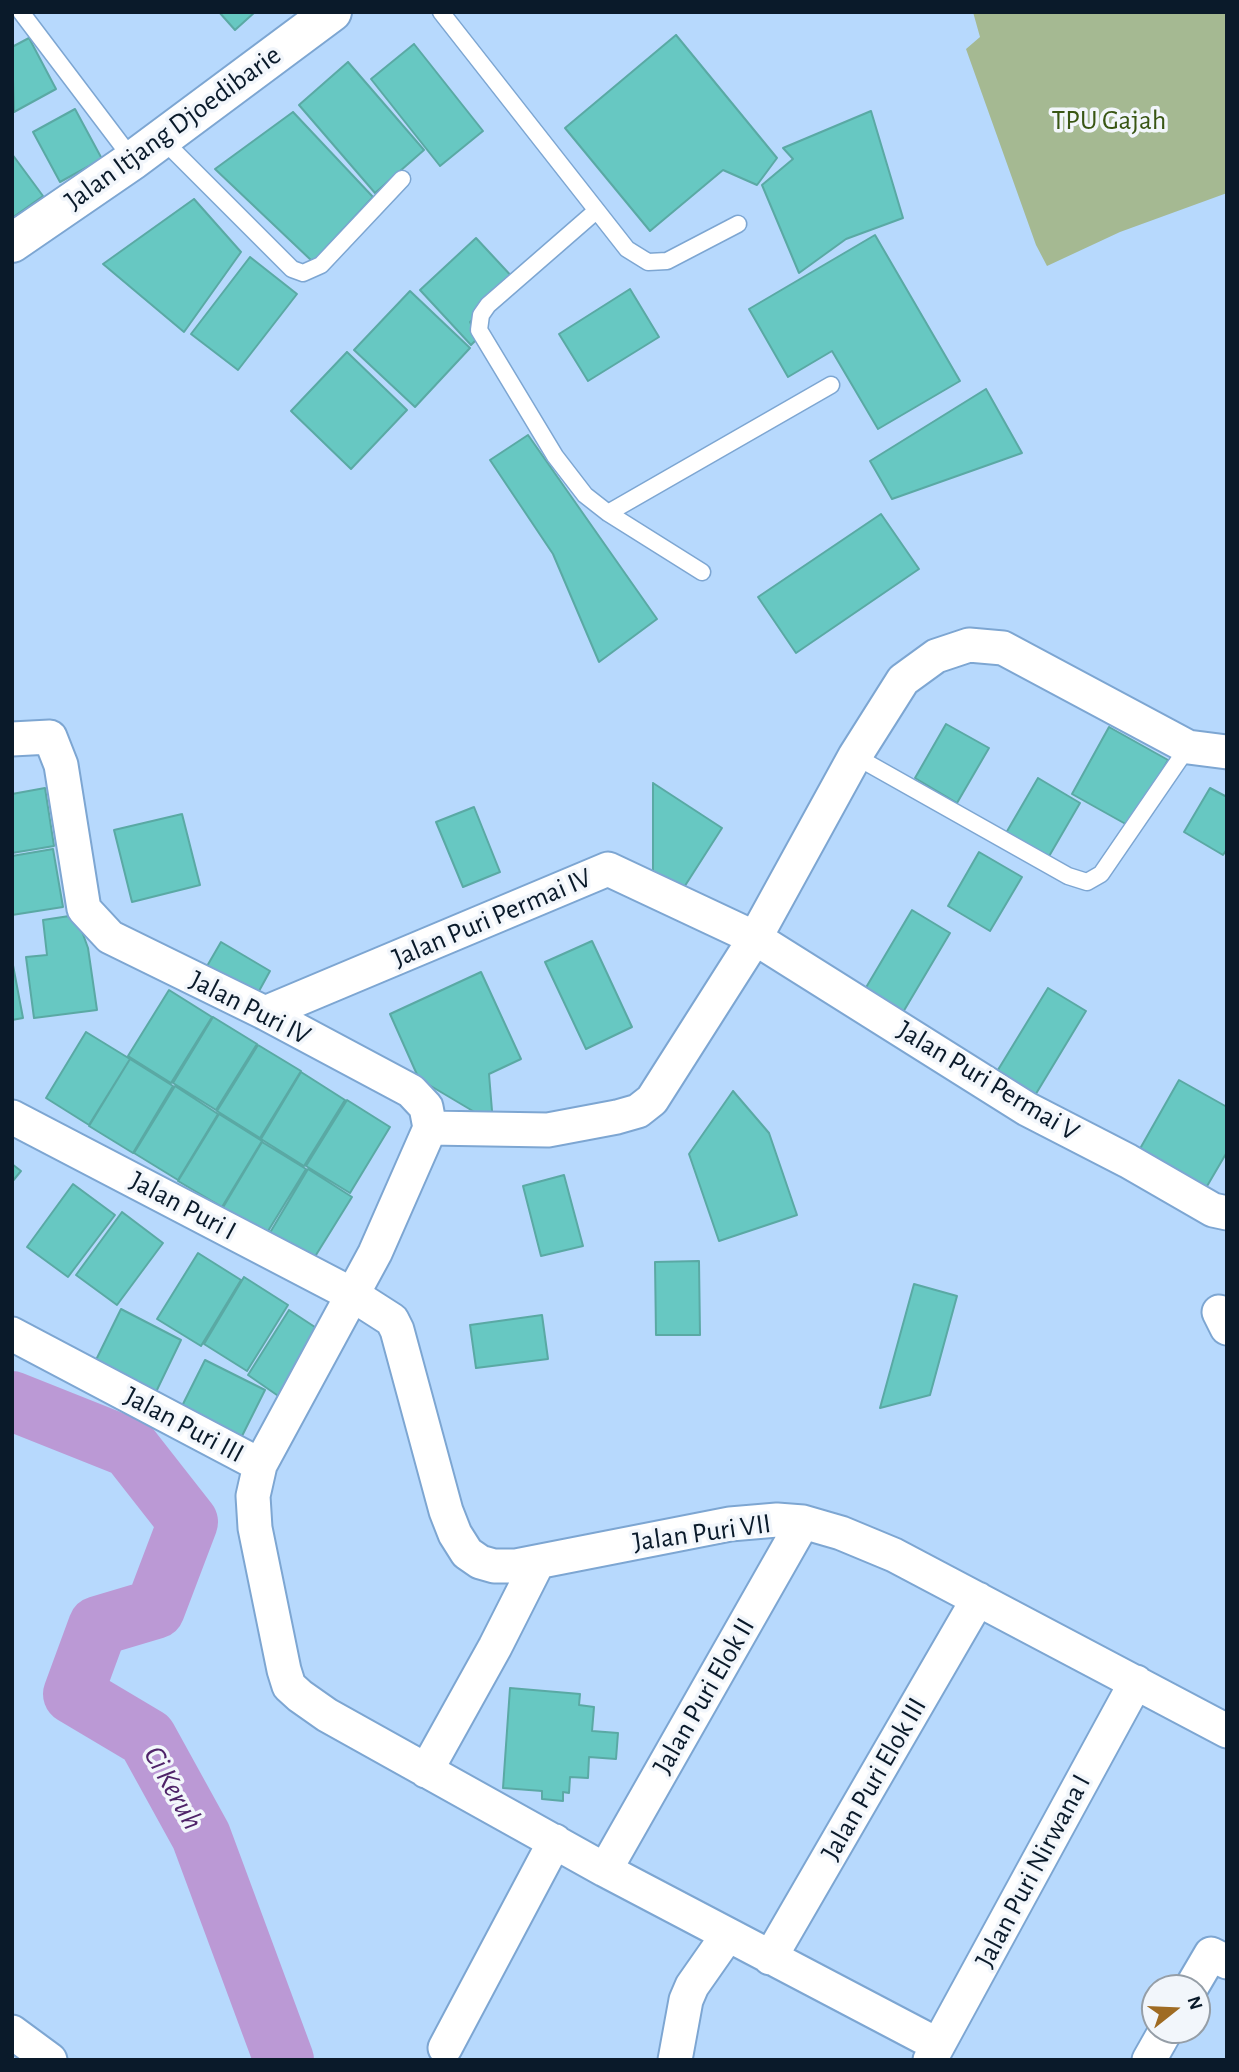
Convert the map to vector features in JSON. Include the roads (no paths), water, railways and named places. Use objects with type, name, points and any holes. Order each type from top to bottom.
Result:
[{"type":"main road","name":"Jalan Itjang Djoedibarie","points":[[12,243],[148,149],[332,12]]},
{"type":"street","points":[[353,1295],[375,1254],[430,1128],[548,1130],[638,1111],[652,1100],[755,938],[855,756],[903,680],[936,656],[969,645],[1003,648],[1188,747],[1227,752]]},
{"type":"street","name":"Jalan Puri IV","points":[[12,740],[50,737],[61,765],[84,909],[110,937],[265,1013],[411,1091],[426,1107],[430,1128]]},
{"type":"street","name":"Jalan Puri Permai IV","points":[[265,1013],[608,869],[755,938]]},
{"type":"street","name":"Jalan Puri Permai V","points":[[755,938],[1027,1109],[1128,1161],[1213,1210],[1227,1213]]},
{"type":"street","name":"Jalan Puri I","points":[[12,1117],[353,1295]]},
{"type":"street","name":"Jalan Puri III","points":[[12,1334],[260,1465],[353,1295]]},
{"type":"street","name":"Jalan Puri VII","points":[[353,1295],[384,1312],[397,1330],[446,1511],[455,1534],[467,1553],[481,1562],[495,1566],[516,1566],[730,1524],[777,1520],[803,1522],[841,1533],[894,1555],[1227,1731]]},
{"type":"street","points":[[260,1465],[253,1496],[255,1528],[289,1686],[300,1696],[327,1715],[426,1771],[771,1958],[934,2052]]},
{"type":"street","name":"Jalan Puri Elok II","points":[[605,1870],[803,1522]]},
{"type":"street","points":[[426,1771],[495,1647],[538,1562]]},
{"type":"street","name":"Jalan Puri Elok III","points":[[771,1958],[978,1599]]},
{"type":"street","name":"Jalan Puri Nirwana I","points":[[934,2052],[1136,1682]]},
{"type":"street","points":[[445,2048],[555,1841]]},
{"type":"street","points":[[675,2060],[686,2000],[692,1986],[727,1936]]},
{"type":"street","points":[[1198,1974],[1208,1952]]},
{"type":"street","points":[[12,2032],[50,2060]]},
{"type":"street","points":[[1149,2060],[1158,2044]]},
{"type":"lane","points":[[21,12],[148,149],[292,269],[303,274],[321,265],[402,179]]},
{"type":"lane","points":[[441,12],[627,248],[648,262],[667,261],[738,224]]},
{"type":"lane","points":[[596,211],[488,305],[478,323],[479,330],[555,456],[585,495],[608,513],[702,572]]},
{"type":"lane","points":[[608,513],[831,386]]},
{"type":"lane","points":[[855,756],[1068,876],[1087,882],[1101,874],[1188,747]]},
{"type":"waterway","name":"Ci Keruh","points":[[12,1401],[130,1448],[188,1522],[155,1609],[98,1626],[73,1694],[147,1738],[201,1836],[284,2060]]},
{"type":"park label","name":"TPU Gajah","points":[[1109,121]]}]
